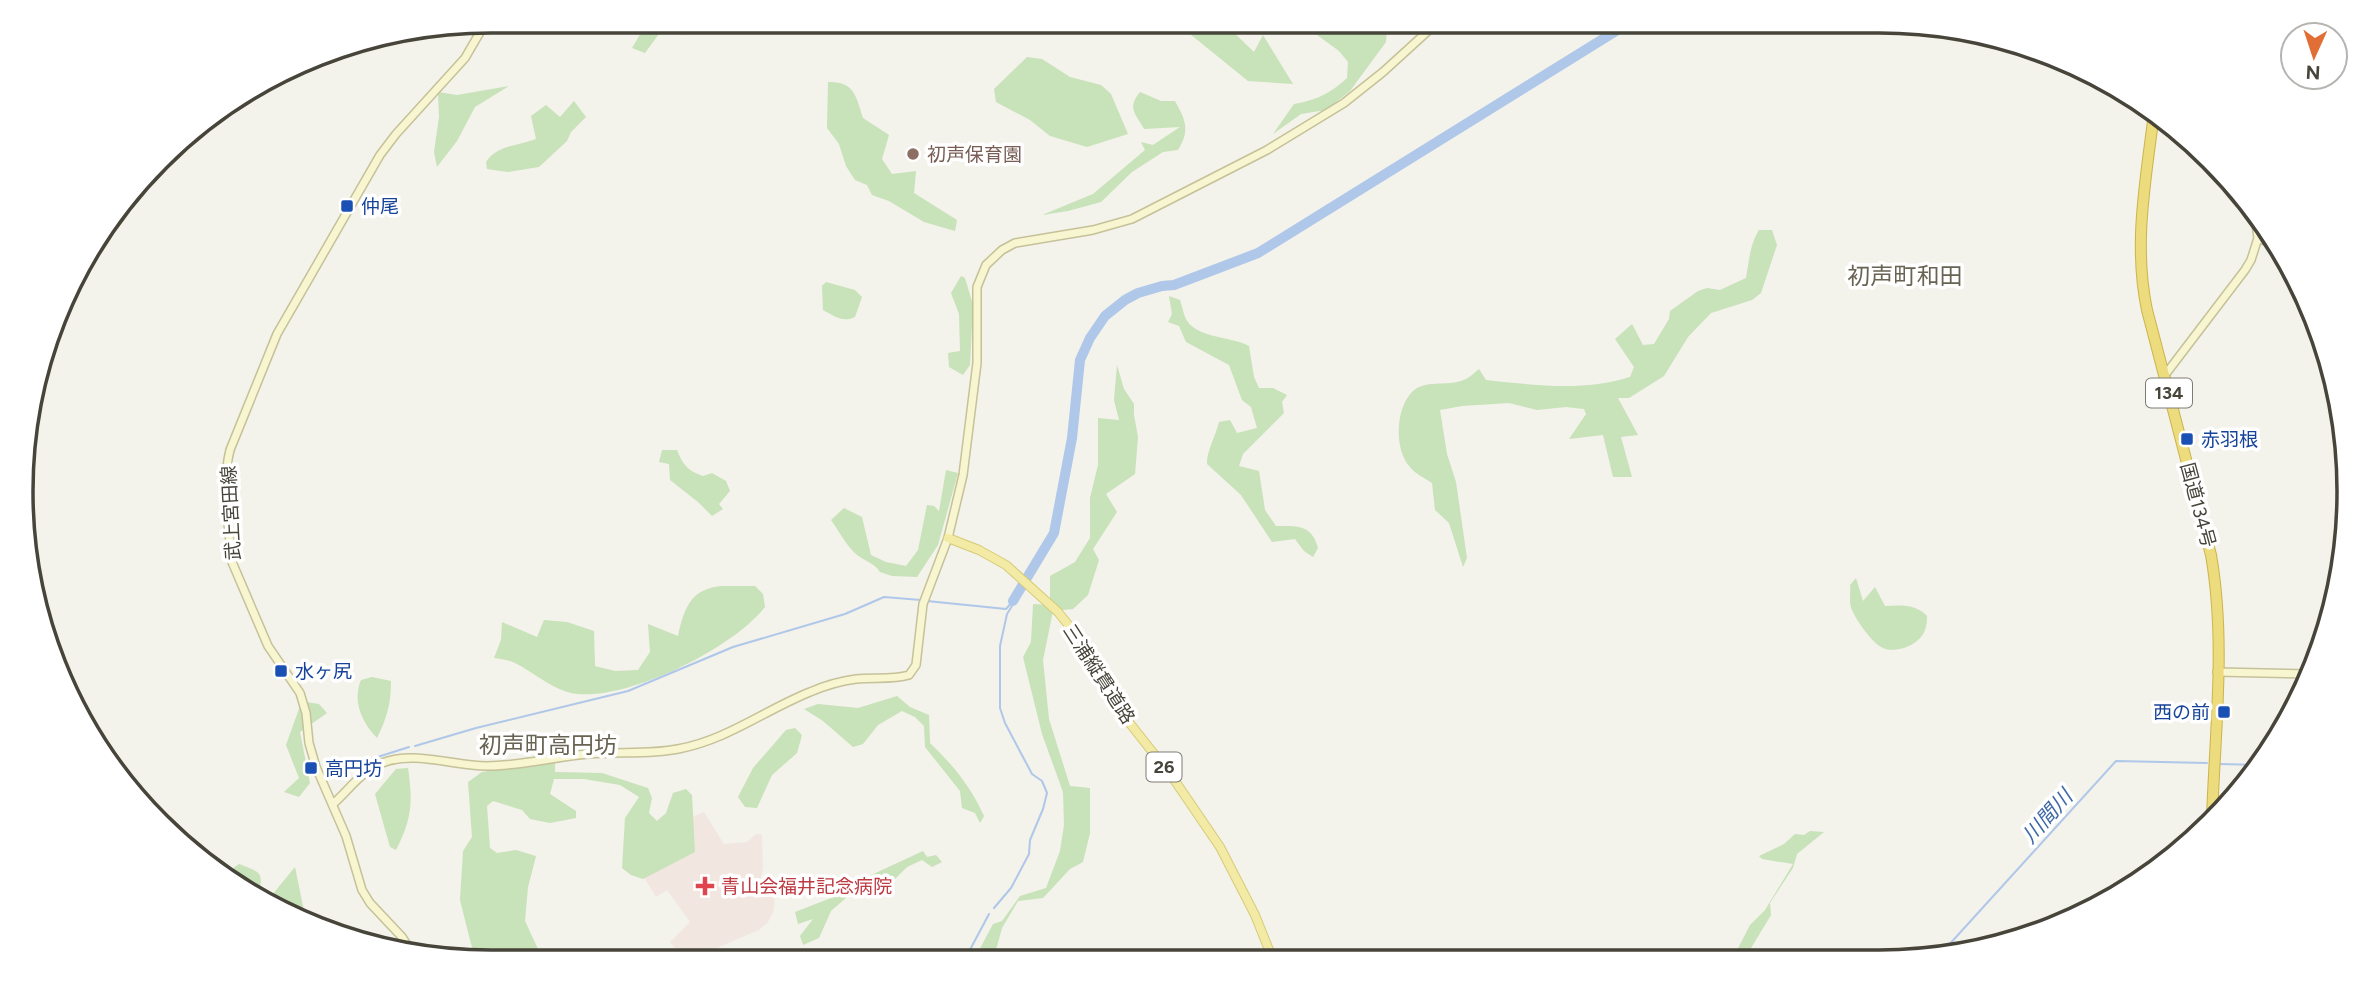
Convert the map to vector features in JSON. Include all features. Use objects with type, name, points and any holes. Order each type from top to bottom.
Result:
[{"type":"highway","name":"国道134号","points":[[2153,125],[2142,207],[2140,261],[2145,303],[2211,555],[2217,608],[2213,805]]},
{"type":"main road","name":"三浦縦貫道路","points":[[948,538],[994,557],[1058,612],[1074,632],[1113,702],[1198,813],[1239,882],[1268,950]]},
{"type":"street","name":"武上宮田線","points":[[405,941],[374,908],[362,890],[346,836],[313,761],[300,692],[268,646],[232,562],[226,464],[277,334],[372,170],[396,134],[465,58],[479,33]]},
{"type":"street","points":[[333,804],[366,772],[394,759],[486,766],[591,754],[640,754],[674,750],[726,735],[787,702],[833,684],[855,679],[909,675],[916,665],[924,601],[948,538],[963,475],[978,347],[977,287],[982,272],[992,258],[1016,243],[1100,228],[1132,219],[1267,150],[1344,103],[1426,33]]},
{"type":"street","points":[[2165,375],[2245,270],[2251,260],[2257,234]]},
{"type":"street","points":[[2217,672],[2299,674]]},
{"type":"shaded area","name":"青山会福井記念病院","points":[[704,812],[724,844],[747,842],[756,834],[762,835],[763,867],[760,885],[775,889],[774,910],[768,922],[759,930],[712,950],[677,950],[670,942],[690,922],[667,890],[656,897],[643,876],[685,820]]},
{"type":"green space","points":[[641,33],[660,33],[645,53],[632,48]]},
{"type":"green space","points":[[1188,33],[1234,33],[1254,52],[1263,35],[1293,84],[1248,81]]},
{"type":"green space","points":[[1314,33],[1387,33],[1386,42],[1350,91],[1326,110],[1301,114],[1273,134],[1294,104],[1322,96],[1347,78],[1348,62],[1339,51]]},
{"type":"green space","points":[[1027,57],[1042,59],[1070,77],[1101,85],[1111,94],[1128,134],[1087,147],[1050,136],[1030,120],[996,102],[994,89]]},
{"type":"green space","points":[[828,82],[843,84],[853,91],[863,118],[889,135],[882,159],[892,174],[916,171],[914,193],[957,220],[955,231],[924,222],[889,201],[872,195],[867,185],[855,180],[846,166],[839,144],[827,128]]},
{"type":"green space","points":[[509,86],[475,107],[457,141],[437,167],[434,152],[439,117],[438,92],[457,95]]},
{"type":"green space","points":[[1140,92],[1161,101],[1175,101],[1185,125],[1184,137],[1178,150],[1163,152],[1132,172],[1101,202],[1042,215],[1093,194],[1145,150],[1141,142],[1153,145],[1180,127],[1144,129],[1133,107]]},
{"type":"green space","points":[[574,101],[586,117],[571,132],[567,141],[539,167],[508,172],[487,169],[486,162],[496,152],[536,139],[531,116],[546,105],[560,117]]},
{"type":"green space","points":[[1759,230],[1772,230],[1777,245],[1761,293],[1752,300],[1711,313],[1688,337],[1664,376],[1629,398],[1618,398],[1638,435],[1621,437],[1632,477],[1613,477],[1603,435],[1569,439],[1586,414],[1584,409],[1566,407],[1537,410],[1509,403],[1440,410],[1447,454],[1456,482],[1467,558],[1463,567],[1449,523],[1435,510],[1432,483],[1412,469],[1401,450],[1400,418],[1407,398],[1413,391],[1430,384],[1461,381],[1479,369],[1486,380],[1540,385],[1577,386],[1630,377],[1634,367],[1615,339],[1632,324],[1643,345],[1654,344],[1669,319],[1670,311],[1698,291],[1707,288],[1720,290],[1746,278],[1752,247]]},
{"type":"green space","points":[[961,276],[965,278],[973,305],[970,365],[963,375],[949,367],[948,353],[960,351],[959,314],[951,293]]},
{"type":"green space","points":[[826,282],[855,290],[862,297],[855,317],[843,319],[823,310],[822,286]]},
{"type":"green space","points":[[1169,296],[1180,300],[1186,319],[1193,327],[1249,346],[1254,377],[1259,388],[1273,388],[1287,395],[1282,402],[1284,413],[1243,454],[1239,466],[1259,471],[1265,510],[1276,526],[1302,528],[1312,534],[1318,548],[1313,557],[1304,551],[1295,539],[1272,542],[1241,495],[1207,464],[1219,422],[1230,420],[1237,433],[1257,428],[1251,407],[1242,400],[1229,365],[1186,342],[1179,326],[1168,322],[1172,314]]},
{"type":"green space","points":[[1117,365],[1124,389],[1134,404],[1138,437],[1135,474],[1106,494],[1117,512],[1093,549],[1099,560],[1088,595],[1073,609],[1053,611],[1043,660],[1049,719],[1070,786],[1090,788],[1090,833],[1083,862],[1070,869],[1043,898],[1018,901],[1002,928],[996,950],[979,950],[993,924],[1002,921],[1020,896],[1046,888],[1060,851],[1064,825],[1063,792],[1042,734],[1023,657],[1031,642],[1033,604],[1050,605],[1050,576],[1075,562],[1090,538],[1090,498],[1098,465],[1098,418],[1119,420],[1114,400]]},
{"type":"green space","points":[[662,450],[677,450],[684,464],[693,472],[703,476],[712,473],[726,481],[730,491],[719,504],[723,509],[712,516],[670,480],[669,464],[659,462]]},
{"type":"green space","points":[[946,470],[958,473],[938,545],[917,577],[892,576],[880,572],[852,550],[831,520],[844,508],[862,517],[871,555],[886,562],[906,566],[918,550],[927,505],[934,506],[939,511]]},
{"type":"green space","points":[[1856,578],[1863,601],[1875,587],[1885,606],[1908,606],[1923,612],[1927,621],[1921,637],[1897,650],[1886,649],[1877,644],[1859,623],[1851,607],[1850,585]]},
{"type":"green space","points":[[723,586],[755,586],[763,594],[765,607],[730,639],[706,654],[679,668],[625,688],[600,693],[570,693],[515,663],[494,658],[501,640],[502,622],[537,637],[544,620],[567,622],[594,631],[595,666],[615,671],[638,670],[650,652],[648,624],[678,636],[686,608],[696,595]]},
{"type":"green space","points":[[372,677],[391,681],[388,710],[377,738],[363,719],[358,704],[361,680]]},
{"type":"green space","points":[[897,696],[910,707],[929,715],[930,743],[954,768],[973,795],[984,816],[980,823],[975,813],[962,808],[960,791],[925,747],[924,726],[915,717],[902,711],[878,725],[863,744],[853,747],[823,721],[804,709],[818,704],[858,708]]},
{"type":"green space","points":[[306,702],[319,704],[327,713],[300,732],[310,783],[299,797],[284,792],[299,778],[286,745],[300,706]]},
{"type":"green space","points":[[795,728],[802,735],[797,753],[772,775],[757,808],[745,807],[738,797],[753,768],[786,730]]},
{"type":"green space","points":[[555,761],[555,772],[602,773],[648,788],[652,798],[649,813],[657,821],[666,813],[673,793],[686,789],[692,795],[695,852],[643,879],[622,868],[625,818],[639,797],[620,785],[584,779],[554,779],[550,794],[576,811],[576,818],[550,823],[530,819],[522,810],[493,801],[487,806],[490,848],[497,853],[516,850],[536,856],[528,887],[525,921],[538,950],[473,949],[460,900],[463,851],[472,837],[468,782],[482,772]]},
{"type":"green space","points":[[408,768],[410,810],[396,850],[390,847],[375,794],[396,769]]},
{"type":"green space","points":[[1810,831],[1824,832],[1797,854],[1793,868],[1770,903],[1771,915],[1750,950],[1737,950],[1750,925],[1765,910],[1793,864],[1762,859],[1759,856],[1784,844],[1795,834],[1804,835]]},
{"type":"green space","points":[[923,851],[927,857],[936,855],[942,862],[932,867],[922,860],[907,867],[879,895],[855,890],[831,911],[819,938],[803,945],[800,936],[813,919],[798,924],[795,912],[836,896],[867,877]]},
{"type":"green space","points":[[239,864],[258,873],[260,887],[237,873],[232,869]]},
{"type":"green space","points":[[295,867],[304,909],[273,894]]},
{"type":"waterway","points":[[1013,601],[1054,533],[1072,438],[1080,360],[1090,338],[1105,316],[1138,293],[1174,285],[1258,253],[1613,33]]},
{"type":"waterway","points":[[415,746],[476,728],[628,691],[733,647],[845,614],[884,597],[921,600]]},
{"type":"waterway","points":[[927,601],[1006,609],[1013,601]]},
{"type":"waterway","points":[[994,908],[1011,888],[1029,854],[1030,840],[1047,793],[1042,781],[1032,774],[1000,708],[1000,646],[1007,614],[1012,606]]},
{"type":"waterway","points":[[339,780],[365,761],[409,747]]},
{"type":"waterway","name":"川間川","points":[[1950,944],[2116,761],[2207,763]]},
{"type":"waterway","name":"川間川","points":[[2220,764],[2246,765]]},
{"type":"waterway","points":[[970,950],[989,914]]},
{"type":"place","name":"初声保育園","points":[[913,154]]},
{"type":"place","name":"仲尾","points":[[347,206]]},
{"type":"place","name":"赤羽根","points":[[2187,439]]},
{"type":"place","name":"水ヶ尻","points":[[281,671]]},
{"type":"place","name":"西の前","points":[[2224,712]]},
{"type":"place","name":"高円坊","points":[[311,768]]},
{"type":"place","name":"青山会福井記念病院","points":[[705,886]]},
{"type":"district","name":"初声町和田","points":[[1905,276]]},
{"type":"district","name":"初声町高円坊","points":[[548,745]]}]
